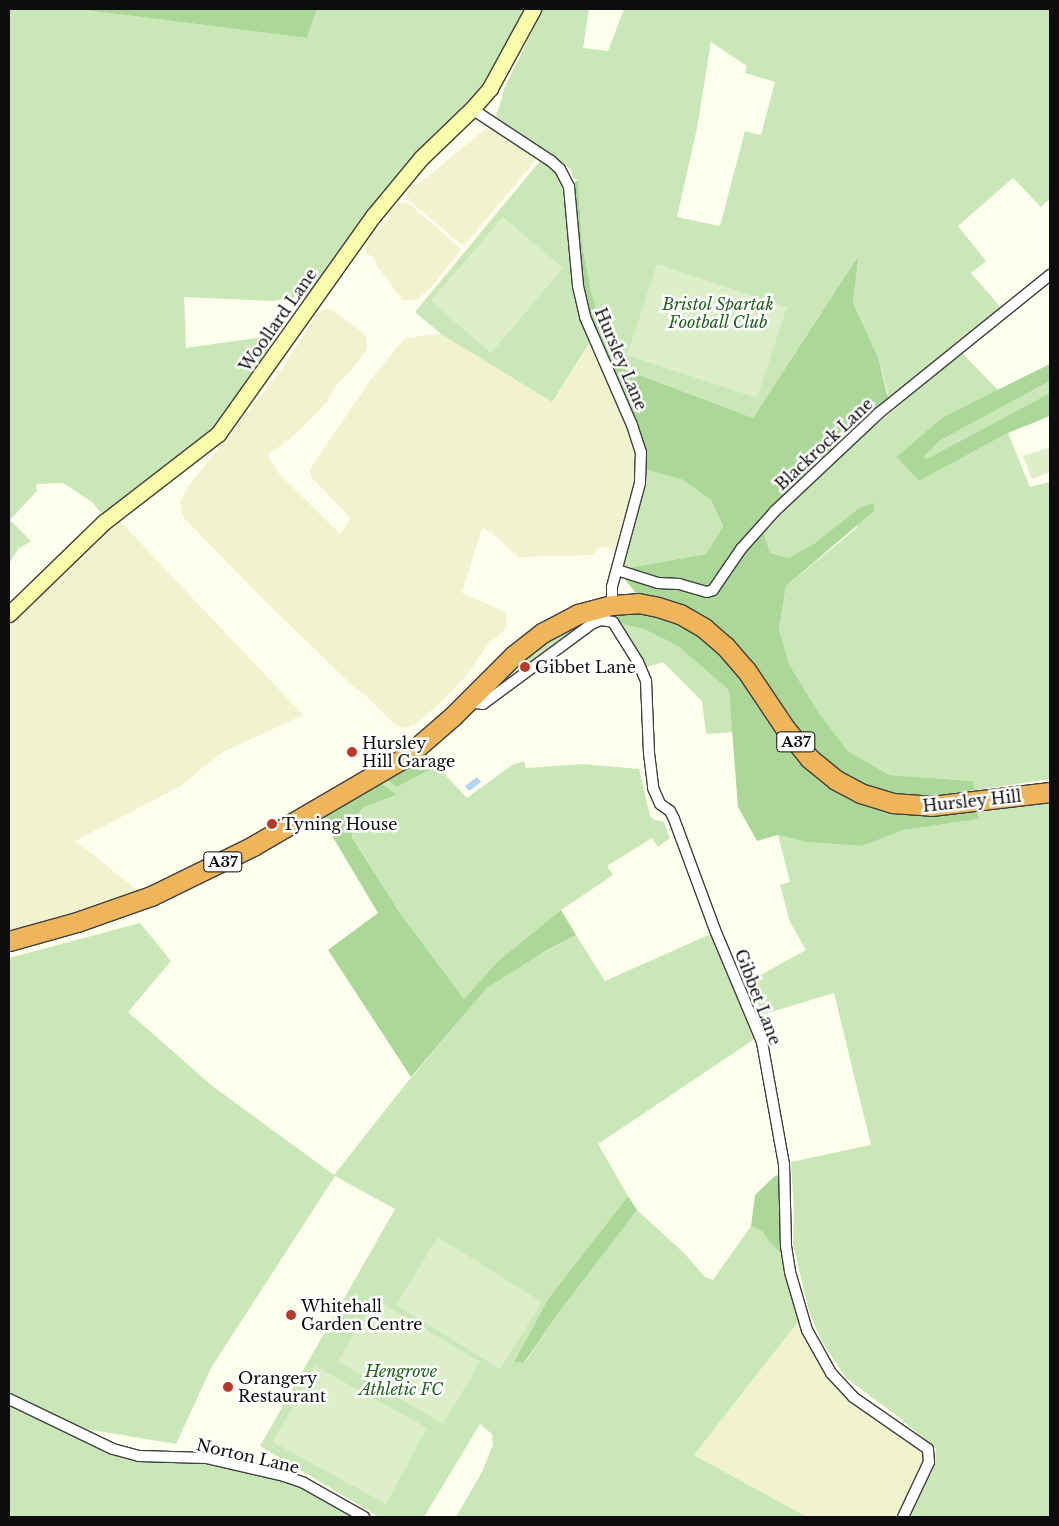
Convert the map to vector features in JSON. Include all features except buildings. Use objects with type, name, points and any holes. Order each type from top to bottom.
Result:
[{"type":"highway","name":"Hursley Hill","points":[[468,702],[514,655],[542,633],[578,614],[612,605],[638,603],[680,614],[704,628],[725,646],[746,670],[785,728],[809,758],[836,780],[860,793],[892,803],[923,806],[986,801],[1050,792]]},
{"type":"highway","name":"A37","points":[[9,941],[138,901],[198,875],[375,777],[420,746],[468,702]]},
{"type":"street","name":"Woollard Lane","points":[[9,614],[104,522],[218,434],[373,216],[421,158],[472,110],[490,88],[533,9]]},
{"type":"street","name":"Hursley Lane","points":[[472,110],[551,161],[566,177],[569,187],[578,286],[585,317],[632,425],[640,452],[640,483],[611,595],[612,605]]},
{"type":"street","name":"Blackrock Lane","points":[[617,570],[658,583],[679,584],[707,592],[713,590],[741,549],[775,511],[879,412],[1050,275]]},
{"type":"street","name":"Gibbet Lane","points":[[468,702],[477,705],[483,704],[601,620],[612,622],[638,662],[646,681],[649,753],[653,788],[660,804],[670,811],[674,819],[715,930],[762,1042],[784,1164],[786,1246],[790,1272],[807,1330],[831,1373],[853,1397],[928,1449],[929,1462],[902,1517]]},
{"type":"street","name":"Norton Lane","points":[[9,1399],[112,1449],[140,1456],[206,1458],[284,1476],[304,1483],[364,1517]]},
{"type":"green space","points":[[9,9],[77,9],[307,38],[317,9],[530,9],[488,87],[313,296],[272,301],[184,297],[186,348],[285,334],[215,432],[105,518],[92,502],[63,483],[36,484],[37,491],[10,520],[31,541],[18,549],[9,564]]},
{"type":"green space","points":[[77,9],[317,9],[307,38]]},
{"type":"green space","name":"Bristol Spartak Football Club","points":[[543,9],[589,9],[583,48],[608,51],[624,9],[1050,9],[1050,198],[1041,207],[1013,178],[958,226],[986,261],[971,273],[1002,309],[889,397],[878,357],[853,303],[857,257],[753,418],[620,367],[603,330],[591,291],[582,244],[578,180],[573,178],[571,169],[496,117],[505,87]],"holes":[[[711,42],[747,66],[745,73],[775,82],[761,135],[745,131],[720,226],[677,217],[697,128]]]},
{"type":"green space","points":[[489,126],[538,157],[467,242],[462,245],[410,201],[407,194],[411,187],[421,182]]},
{"type":"green space","points":[[540,161],[554,169],[561,180],[575,285],[590,342],[552,402],[441,334],[415,312]]},
{"type":"green space","points":[[578,180],[582,244],[591,291],[603,330],[619,367],[753,418],[858,256],[853,303],[878,357],[887,394],[892,402],[762,526],[770,553],[788,558],[815,543],[859,508],[874,503],[874,511],[786,586],[779,629],[789,664],[818,712],[848,751],[889,775],[973,781],[975,790],[923,797],[888,794],[870,789],[836,771],[798,735],[767,686],[662,599],[636,593],[617,570],[706,554],[723,527],[711,500],[683,480],[641,468],[641,452],[585,317],[569,187]]},
{"type":"green space","points":[[407,202],[461,249],[433,285],[417,300],[403,300],[377,266],[374,258],[366,253],[365,243],[390,216],[391,210],[399,203]]},
{"type":"green space","points":[[503,217],[563,268],[491,353],[431,301]]},
{"type":"green space","name":"Bristol Spartak Football Club","points":[[657,264],[787,307],[757,398],[627,355]]},
{"type":"green space","points":[[324,309],[332,310],[362,332],[367,339],[367,349],[354,367],[336,385],[327,402],[292,437],[269,454],[268,457],[280,475],[340,534],[351,518],[311,477],[310,469],[372,378],[405,338],[441,334],[552,402],[592,341],[639,456],[637,479],[618,553],[608,547],[597,548],[595,555],[518,557],[492,533],[482,528],[462,593],[504,611],[507,619],[506,629],[489,643],[466,676],[439,704],[413,726],[402,728],[393,723],[366,696],[354,687],[263,599],[183,517],[180,503],[187,488],[282,369],[317,314]]},
{"type":"green space","points":[[962,353],[998,390],[943,417],[896,457],[919,481],[1008,433],[1030,487],[1050,482],[1050,779],[975,790],[973,781],[889,775],[848,751],[818,712],[789,664],[779,629],[786,586],[857,528],[859,508],[815,543],[788,558],[770,553],[764,532],[799,496],[870,430]]},
{"type":"green space","points":[[1050,364],[1050,381],[941,440],[923,457],[927,459],[1050,393],[1050,416],[1008,433],[919,481],[896,457],[943,417]]},
{"type":"green space","points":[[1050,381],[1050,393],[927,460],[923,457],[941,440]]},
{"type":"green space","points":[[1050,447],[1050,472],[1032,479],[1023,456]]},
{"type":"green space","points":[[641,468],[683,480],[711,500],[723,528],[706,554],[617,570]]},
{"type":"green space","points":[[117,518],[303,715],[221,753],[179,787],[75,841],[140,892],[68,917],[9,931],[9,622],[41,588]]},
{"type":"green space","points":[[614,611],[653,615],[679,623],[699,636],[729,663],[807,765],[939,813],[978,812],[979,819],[904,830],[862,846],[806,842],[778,835],[757,841],[738,807],[729,690],[678,646],[644,629],[617,623]]},
{"type":"green space","points":[[610,615],[610,618],[585,625],[535,659],[519,667],[522,660],[548,640],[589,620]]},
{"type":"green space","points":[[613,622],[644,629],[678,646],[730,690],[733,732],[706,734],[702,701],[663,662],[641,669]]},
{"type":"green space","points":[[425,753],[437,766],[397,787],[382,777]]},
{"type":"green space","points":[[524,761],[526,768],[583,764],[639,769],[650,816],[655,820],[663,821],[670,838],[658,847],[652,838],[607,866],[613,875],[561,910],[498,961],[464,999],[400,913],[352,836],[356,815],[364,807],[397,795],[381,783],[382,777],[397,787],[437,766],[467,798],[512,765]]},
{"type":"green space","points":[[381,783],[397,795],[364,807],[356,816],[352,837],[400,913],[464,999],[498,961],[561,910],[576,935],[488,987],[411,1077],[328,950],[378,913],[319,814]]},
{"type":"green space","points":[[1050,803],[1050,1517],[907,1517],[935,1465],[936,1449],[896,1415],[846,1378],[821,1340],[809,1311],[793,1244],[794,1212],[791,1162],[871,1145],[834,993],[761,1015],[746,983],[806,950],[790,922],[780,885],[790,882],[778,835],[806,842],[862,846],[904,830],[979,819],[978,812]]},
{"type":"green space","name":"Hengrove Athletic FC","points":[[140,923],[171,961],[128,1012],[211,1085],[334,1175],[405,1085],[488,987],[503,976],[576,935],[605,981],[713,933],[759,1036],[598,1144],[628,1196],[548,1299],[514,1362],[525,1363],[557,1315],[637,1210],[684,1253],[705,1277],[713,1280],[751,1226],[763,1232],[769,1242],[781,1253],[801,1318],[694,1455],[807,1517],[456,1517],[482,1472],[493,1445],[492,1434],[480,1424],[424,1517],[379,1517],[260,1446],[395,1209],[335,1176],[211,1368],[176,1444],[86,1429],[9,1393],[9,958]]},
{"type":"green space","points":[[776,1175],[782,1178],[781,1253],[769,1242],[763,1232],[751,1226],[755,1195]]},
{"type":"green space","points":[[628,1196],[637,1210],[557,1315],[524,1363],[514,1362],[548,1299]]},
{"type":"green space","points":[[438,1237],[542,1302],[500,1369],[396,1305]]},
{"type":"green space","name":"Hengrove Athletic FC","points":[[375,1299],[480,1362],[443,1424],[338,1361]]},
{"type":"green space","points":[[801,1318],[829,1375],[917,1444],[926,1455],[927,1461],[895,1517],[807,1517],[694,1455]]},
{"type":"green space","points":[[315,1366],[427,1428],[386,1504],[273,1442]]},
{"type":"green space","points":[[9,1404],[109,1453],[140,1461],[207,1463],[285,1480],[307,1489],[358,1517],[9,1517]]},
{"type":"water","points":[[477,777],[481,782],[469,791],[465,786]]},
{"type":"place","name":"Gibbet Lane","points":[[525,667]]},
{"type":"place","name":"Hursley Hill Garage","points":[[352,752]]},
{"type":"place","name":"Tyning House","points":[[272,824]]},
{"type":"place","name":"Whitehall Garden Centre","points":[[291,1315]]},
{"type":"place","name":"Orangery Restaurant","points":[[228,1387]]}]
